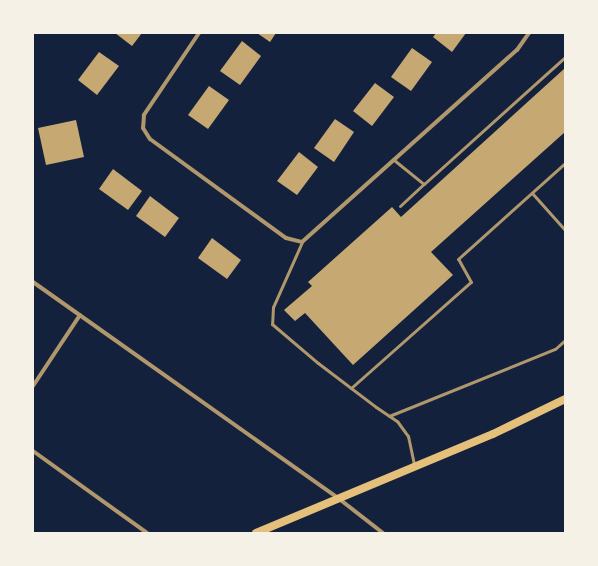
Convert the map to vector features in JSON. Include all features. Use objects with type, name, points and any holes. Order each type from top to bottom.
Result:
[{"type":"main road","points":[[256,533],[493,434],[565,400]]},
{"type":"street","points":[[199,33],[144,115],[143,128],[150,139],[286,238],[302,242],[517,50],[529,33]]},
{"type":"street","points":[[33,282],[338,498],[383,533]]},
{"type":"street","points":[[33,386],[80,315]]},
{"type":"street","points":[[33,451],[147,533]]},
{"type":"lane","points":[[400,206],[565,57]]},
{"type":"lane","points":[[394,160],[424,184]]},
{"type":"lane","points":[[350,388],[471,282],[458,259],[565,163]]},
{"type":"lane","points":[[532,193],[565,230]]},
{"type":"lane","points":[[302,242],[273,307],[272,324],[350,388],[397,421],[408,436],[414,466]]},
{"type":"lane","points":[[389,416],[556,349],[565,340]]},
{"type":"building","points":[[115,33],[142,33],[132,46]]},
{"type":"building","points":[[257,33],[276,33],[270,42]]},
{"type":"building","points":[[436,33],[466,33],[452,52],[433,37]]},
{"type":"building","points":[[242,41],[261,56],[240,85],[220,71]]},
{"type":"building","points":[[412,48],[432,62],[411,91],[391,77]]},
{"type":"building","points":[[99,52],[119,66],[97,95],[78,80]]},
{"type":"building","points":[[565,68],[565,132],[431,252],[453,275],[353,365],[305,313],[295,321],[284,310],[312,286],[308,282],[392,207],[401,217]]},
{"type":"building","points":[[375,83],[394,97],[372,126],[353,111]]},
{"type":"building","points":[[209,86],[229,100],[208,129],[188,115]]},
{"type":"building","points":[[335,119],[354,132],[334,162],[314,148]]},
{"type":"building","points":[[76,120],[84,157],[46,165],[38,128]]},
{"type":"building","points":[[299,152],[318,167],[297,195],[277,181]]},
{"type":"building","points":[[113,169],[142,191],[128,210],[99,189]]},
{"type":"building","points":[[150,196],[179,218],[165,237],[136,216]]},
{"type":"building","points":[[212,238],[241,260],[227,279],[198,258]]}]
